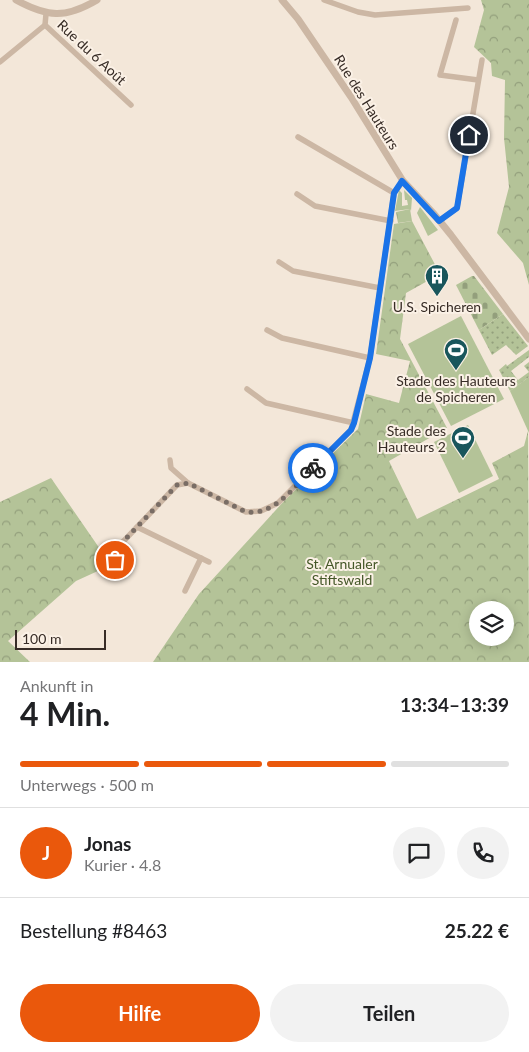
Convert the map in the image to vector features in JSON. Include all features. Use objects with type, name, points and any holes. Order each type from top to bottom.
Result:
[{"type":"street","points":[[16,0],[46,14],[61,14],[83,8],[97,0]]},
{"type":"street","name":"Rue des Hauteurs","points":[[282,0],[298,19],[351,97],[402,181],[434,214],[529,339]]},
{"type":"street","points":[[324,0],[358,12],[376,15],[468,8]]},
{"type":"street","name":"Rue du 6 Août","points":[[46,14],[45,25],[131,105]]},
{"type":"street","points":[[456,20],[440,76],[478,80]]},
{"type":"street","points":[[0,62],[45,25]]},
{"type":"street","points":[[439,221],[457,208],[482,60]]},
{"type":"street","points":[[298,137],[394,193]]},
{"type":"street","points":[[170,460],[170,468],[188,483],[246,512],[261,511],[278,503],[351,430],[370,358],[394,193],[402,181]]},
{"type":"street","points":[[297,194],[315,206],[390,221]]},
{"type":"street","points":[[279,262],[293,271],[380,288]]},
{"type":"street","points":[[267,330],[282,338],[370,358]]},
{"type":"street","points":[[247,389],[266,404],[354,423]]},
{"type":"street","points":[[115,560],[118,547],[177,485],[188,483]]},
{"type":"street","points":[[137,527],[209,562]]},
{"type":"street","points":[[186,591],[201,558]]},
{"type":"green space","points":[[481,0],[529,0],[529,285],[523,263],[497,233],[509,187],[504,138],[505,80],[492,76],[491,63],[474,47],[484,10]]},
{"type":"green space","points":[[399,190],[402,193],[402,206],[408,205],[407,200],[405,200],[404,190],[412,198],[411,211],[410,209],[395,211]]},
{"type":"green space","points":[[420,207],[438,230],[428,236],[417,213]]},
{"type":"green space","points":[[410,209],[412,221],[398,223],[396,212]]},
{"type":"green space","name":"St. Arnualer Stiftswald","points":[[412,221],[440,274],[406,293],[400,339],[447,428],[389,461],[417,519],[499,479],[492,463],[524,446],[528,431],[529,662],[153,662],[199,594],[285,500],[358,429],[366,394],[399,403],[410,361],[376,354],[394,224]]},
{"type":"green space","points":[[474,276],[503,314],[479,330],[456,285]]},
{"type":"green space","points":[[503,314],[528,346],[516,355],[506,345],[492,355],[479,330]]},
{"type":"green space","name":"Stade des Hauteurs de Spicheren","points":[[461,316],[504,399],[451,426],[408,344]]},
{"type":"green space","points":[[529,350],[529,357],[511,371],[518,380],[529,372],[529,377],[510,391],[499,370]]},
{"type":"green space","points":[[529,362],[529,372],[524,366]]},
{"type":"green space","points":[[529,377],[529,433],[510,391]]},
{"type":"green space","name":"Stade des Hauteurs 2","points":[[468,425],[493,476],[459,493],[434,442]]},
{"type":"green space","points":[[51,478],[111,565],[76,581],[8,641],[30,662],[0,662],[0,502]]},
{"type":"way so far","points":[[115,560],[118,547],[177,485],[188,483],[246,512],[252,513],[278,503],[313,468]]},
{"type":"place","name":"U.S. Spicheren","points":[[437,297]]},
{"type":"place","name":"Stade des Hauteurs de Spicheren","points":[[456,371]]},
{"type":"place","name":"Stade des Hauteurs 2","points":[[463,459]]},
{"type":"route","points":[[313,468],[351,430],[354,423],[370,358],[394,193],[402,181],[439,221],[447,216],[457,208],[469,135]]}]
